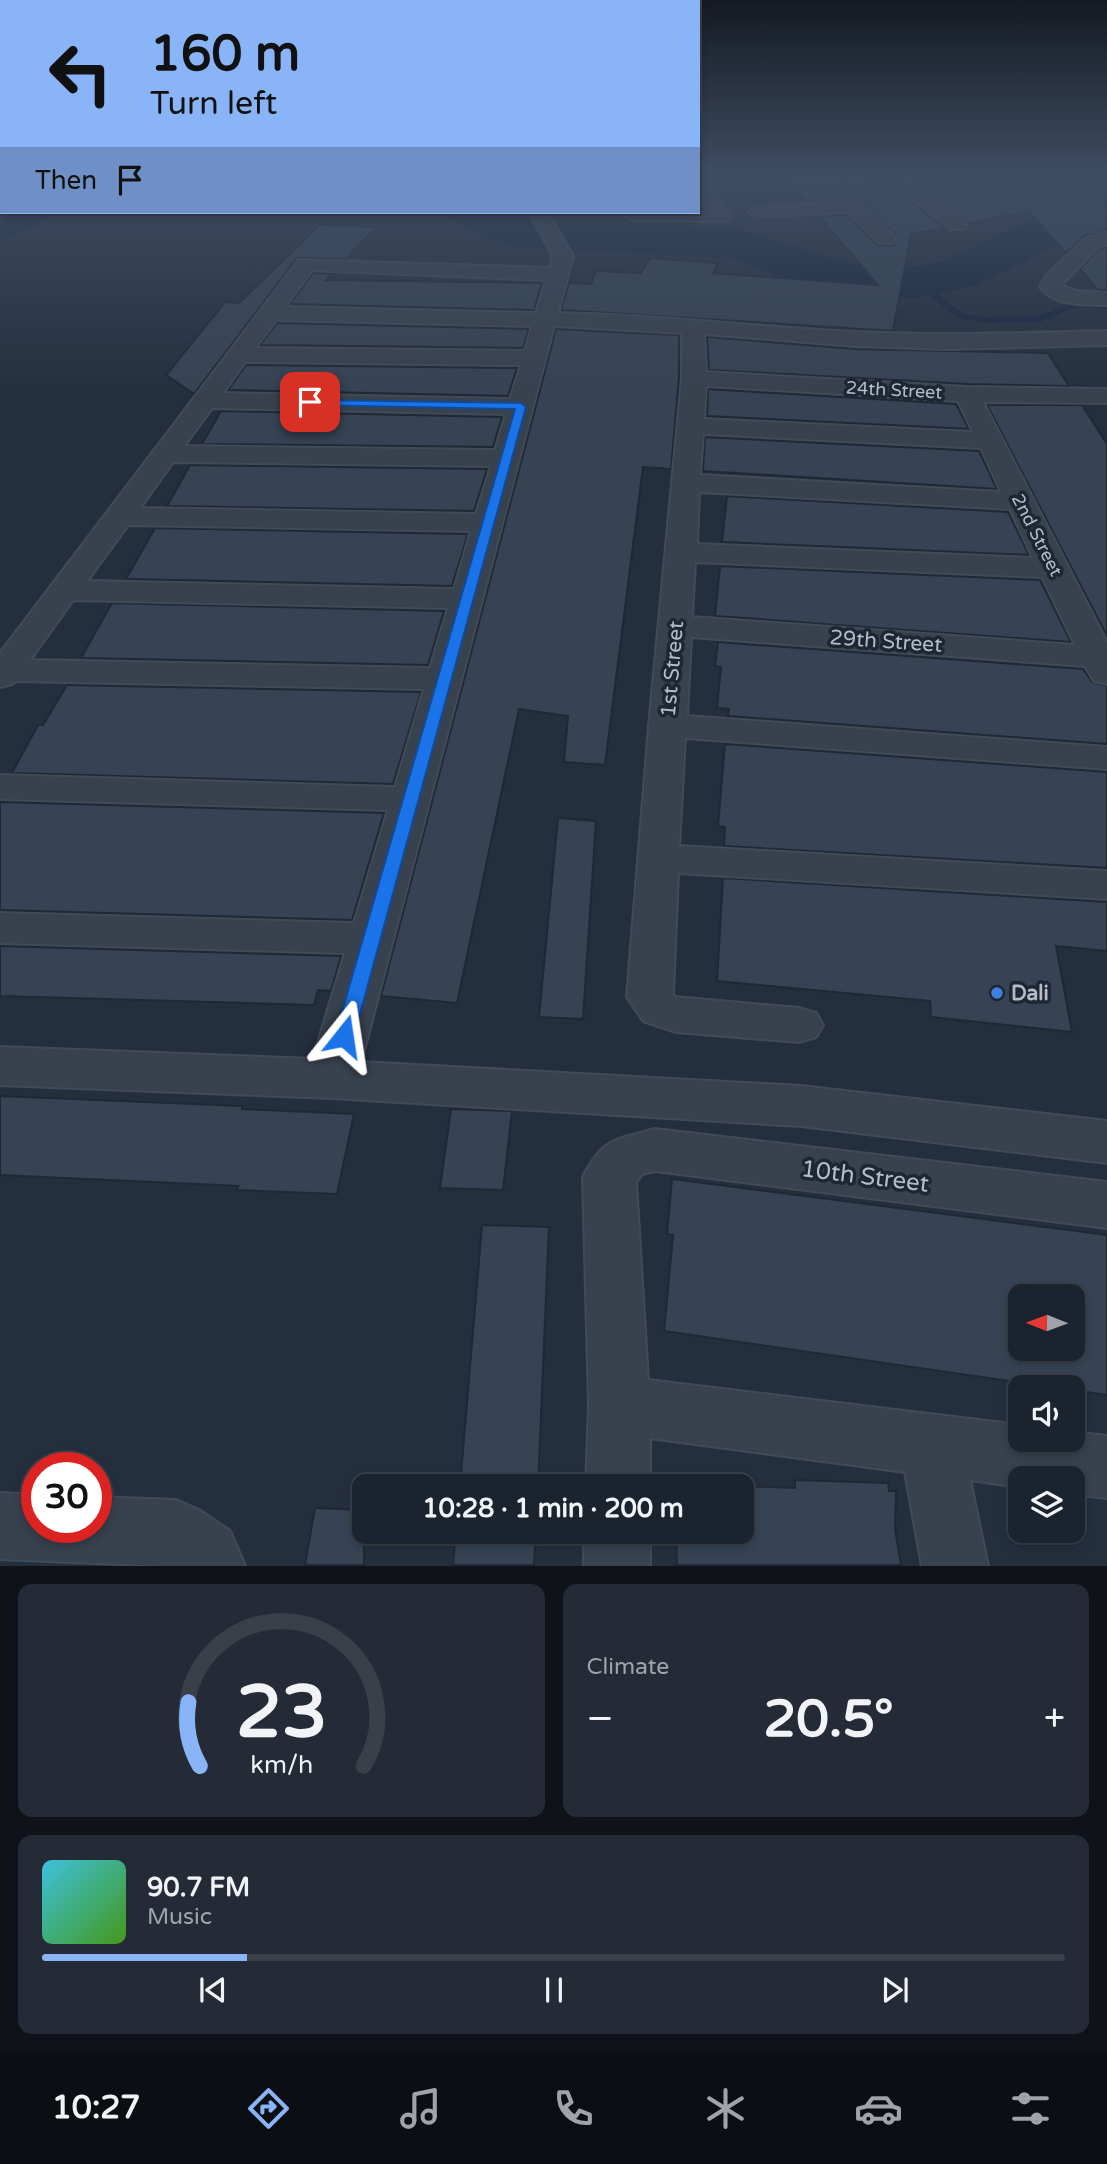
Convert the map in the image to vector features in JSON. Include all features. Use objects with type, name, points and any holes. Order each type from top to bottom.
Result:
[{"type":"street","points":[[332,1079],[546,318],[560,265],[553,248]]},
{"type":"street","points":[[1087,248],[1052,281],[1050,287],[1058,293],[1074,297],[1107,299]]},
{"type":"street","points":[[3,674],[306,264],[560,265]]},
{"type":"street","points":[[270,313],[546,318],[855,339],[946,342],[1107,338]]},
{"type":"street","name":"1st Street","points":[[693,326],[691,426],[667,726],[650,997],[659,1009],[676,1015],[799,1025]]},
{"type":"street","points":[[239,355],[534,358]]},
{"type":"street","name":"24th Street","points":[[694,378],[1103,401]]},
{"type":"street","name":"2nd Street","points":[[967,394],[1102,666]]},
{"type":"street","points":[[205,400],[521,407]]},
{"type":"street","points":[[691,426],[990,441]]},
{"type":"street","points":[[166,454],[507,457]]},
{"type":"street","points":[[686,483],[1020,500]]},
{"type":"street","points":[[119,516],[488,523]]},
{"type":"street","points":[[681,552],[1054,568]]},
{"type":"street","points":[[64,590],[467,599]]},
{"type":"street","name":"29th Street","points":[[675,626],[1102,666]]},
{"type":"street","points":[[3,674],[444,679]]},
{"type":"street","points":[[667,726],[1107,758]]},
{"type":"street","points":[[0,787],[410,799]]},
{"type":"street","points":[[658,858],[1107,885]]},
{"type":"street","points":[[0,928],[371,939]]},
{"type":"street","points":[[0,1066],[332,1079],[801,1106],[1107,1142]]},
{"type":"street","name":"10th Street","points":[[619,1405],[609,1177],[625,1158],[655,1150],[1107,1205]]},
{"type":"street","points":[[618,1474],[619,1405],[1107,1467]]},
{"type":"street","points":[[931,1444],[956,1566]]},
{"type":"street","points":[[0,1526],[21,1527]]},
{"type":"street","points":[[112,1531],[176,1533],[209,1560]]},
{"type":"street","points":[[617,1544],[617,1566]]},
{"type":"building","points":[[296,248],[356,248],[346,259],[297,258],[194,394],[166,375],[225,302],[239,303]]},
{"type":"building","points":[[846,248],[908,248],[893,331],[561,310],[569,283],[591,284],[596,271],[641,273],[650,258],[718,263],[713,273],[878,285]]},
{"type":"building","points":[[1100,248],[1107,248],[1107,290],[1098,290],[1080,269]]},
{"type":"building","points":[[313,273],[333,274],[326,280],[542,283],[534,310],[290,304]]},
{"type":"building","points":[[277,323],[529,329],[523,348],[260,345]]},
{"type":"building","points":[[556,329],[679,335],[679,378],[671,469],[643,467],[605,765],[564,762],[568,716],[519,709],[457,1003],[381,996]]},
{"type":"building","points":[[707,337],[855,349],[1048,353],[1069,386],[967,384],[709,370]]},
{"type":"building","points":[[246,365],[517,368],[508,396],[228,390]]},
{"type":"building","points":[[708,389],[956,404],[969,429],[707,416]]},
{"type":"building","points":[[987,405],[1082,405],[1107,444],[1107,636]]},
{"type":"building","points":[[221,411],[502,417],[493,447],[202,444]]},
{"type":"building","points":[[705,437],[979,451],[997,489],[703,471]]},
{"type":"building","points":[[190,465],[487,469],[474,511],[167,506]]},
{"type":"building","points":[[727,496],[1008,512],[1029,555],[722,542]]},
{"type":"building","points":[[155,528],[468,534],[452,586],[126,579]]},
{"type":"building","points":[[720,566],[1040,580],[1071,642],[715,616]]},
{"type":"building","points":[[112,603],[444,611],[428,665],[81,658]]},
{"type":"building","points":[[718,642],[1083,669],[1092,682],[1107,686],[1107,744],[728,716],[729,709],[717,708],[721,667],[715,666]]},
{"type":"building","points":[[67,685],[421,692],[393,784],[12,773],[38,725],[43,725]]},
{"type":"building","points":[[725,744],[1107,772],[1107,868],[724,846],[725,827],[718,826]]},
{"type":"building","points":[[0,802],[384,813],[352,920],[0,910]]},
{"type":"building","points":[[558,818],[596,821],[583,1019],[539,1017]]},
{"type":"building","points":[[723,878],[1107,902],[1107,951],[1056,946],[1072,1032],[931,1017],[930,1001],[717,981]]},
{"type":"building","points":[[0,946],[341,956],[331,991],[318,990],[314,1005],[0,996]]},
{"type":"building","points":[[0,1096],[242,1106],[242,1109],[354,1114],[337,1194],[237,1190],[238,1186],[0,1175]]},
{"type":"building","points":[[451,1109],[512,1111],[503,1190],[440,1188]]},
{"type":"building","points":[[672,1179],[1107,1235],[1107,1395],[1085,1392],[1085,1375],[1008,1375],[1008,1381],[664,1331],[673,1235],[667,1234]]},
{"type":"building","points":[[482,1225],[549,1227],[539,1474],[461,1474]]},
{"type":"building","points":[[795,1480],[888,1483],[889,1491],[896,1491],[895,1529],[901,1565],[677,1565],[676,1544],[754,1544],[754,1486],[795,1488]]},
{"type":"building","points":[[315,1508],[352,1510],[352,1544],[364,1544],[364,1565],[305,1565]]},
{"type":"building","points":[[455,1544],[535,1544],[534,1565],[453,1565]]},
{"type":"waterway","points":[[752,248],[799,266],[845,277],[917,282],[959,274],[1010,248]]},
{"type":"waterway","points":[[917,282],[960,316],[987,320],[1041,319],[1074,304],[1107,306]]},
{"type":"place","name":"Dali","points":[[997,993]]},
{"type":"route","points":[[310,402],[521,407],[344,1036]]}]
